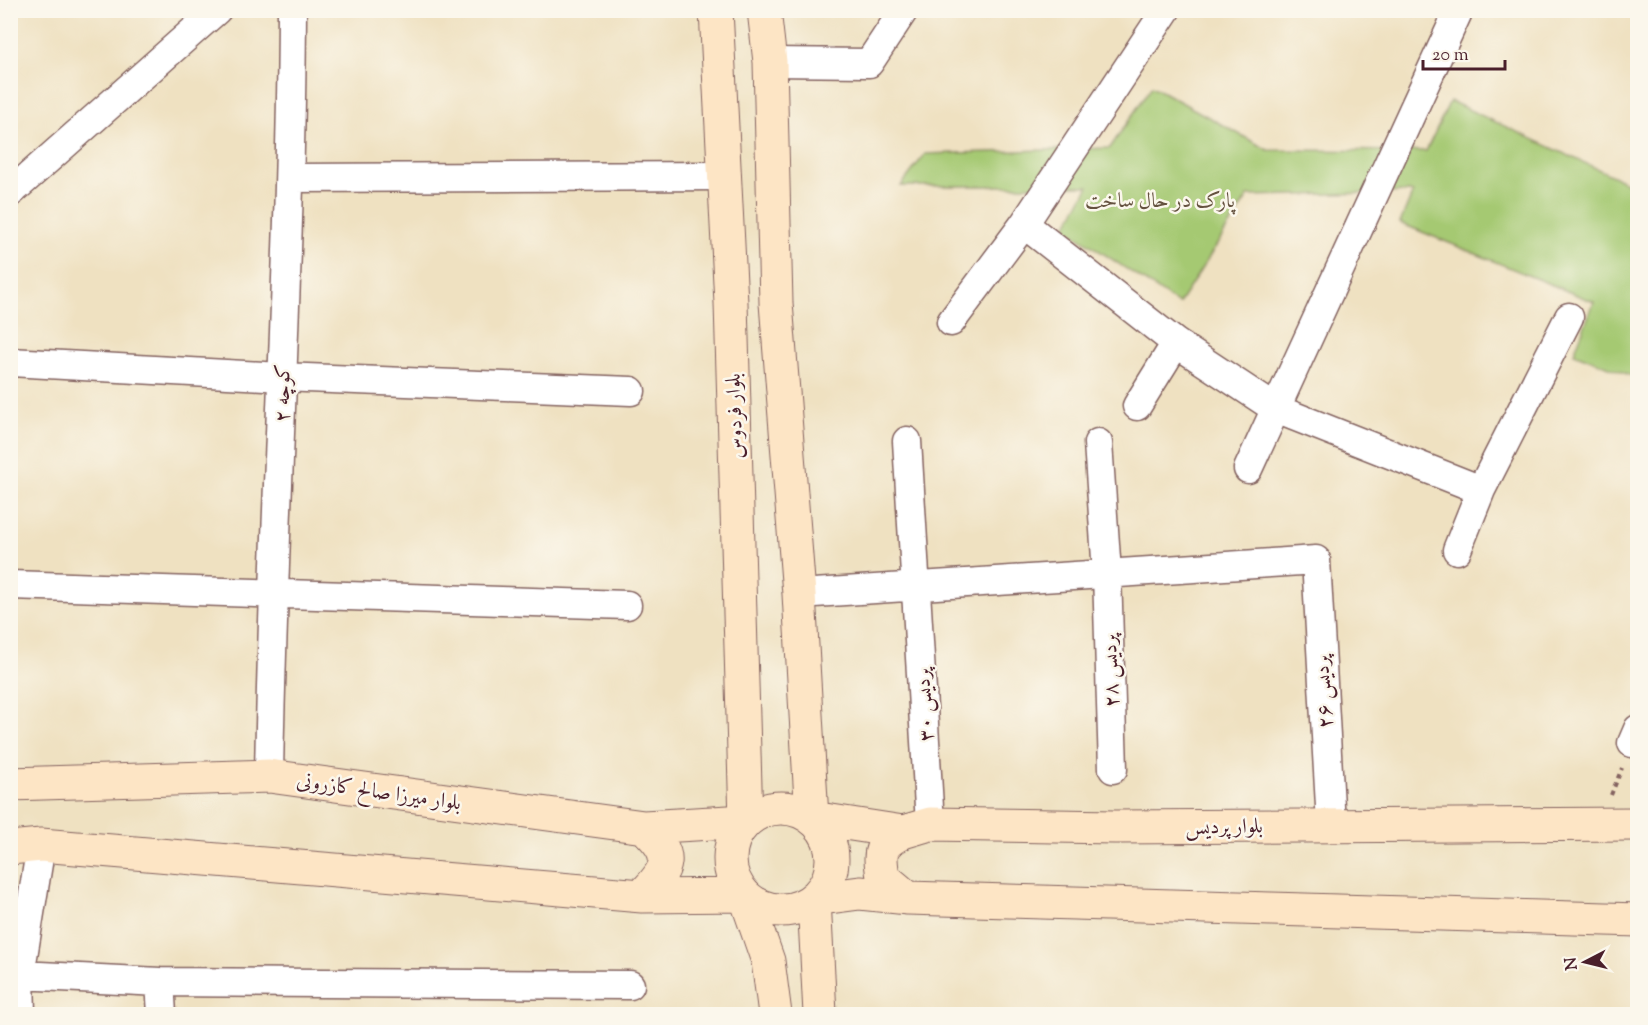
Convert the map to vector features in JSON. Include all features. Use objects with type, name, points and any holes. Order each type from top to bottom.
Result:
[{"type":"main road","name":"بلوار فردوس","points":[[716,10],[731,303],[747,821]]},
{"type":"main road","points":[[764,10],[770,62],[776,303],[799,594],[812,818]]},
{"type":"main road","points":[[731,303],[776,303]]},
{"type":"main road","name":"بلوار میرزا صالح کازرونی","points":[[10,783],[268,776],[644,827],[747,821]]},
{"type":"main road","points":[[775,1014],[768,961],[745,895],[733,876],[730,853],[738,830],[747,821],[756,814],[778,808],[799,811],[812,818],[829,840],[832,861],[827,882],[814,899],[820,1014]]},
{"type":"main road","name":"بلوار پردیس","points":[[812,818],[916,828],[1601,822],[1638,824]]},
{"type":"main road","points":[[642,896],[661,876],[665,860],[663,845],[644,827]]},
{"type":"main road","points":[[908,898],[883,877],[879,855],[886,841],[916,828]]},
{"type":"main road","points":[[26,847],[642,896],[745,895],[755,904],[776,910],[800,907],[814,899],[860,893],[908,898],[1638,920]]},
{"type":"street","points":[[10,193],[217,10]]},
{"type":"street","name":"کوچه ۲","points":[[268,776],[272,594],[281,453],[291,178],[292,10]]},
{"type":"street","points":[[770,62],[869,63],[904,10]]},
{"type":"street","points":[[951,322],[1024,224],[1166,10]]},
{"type":"street","points":[[1248,468],[1459,10]]},
{"type":"street","points":[[291,178],[724,176]]},
{"type":"street","points":[[1024,224],[1176,343],[1276,409],[1480,490]]},
{"type":"street","points":[[1457,550],[1480,490],[1569,316]]},
{"type":"street","points":[[1137,406],[1176,343]]},
{"type":"street","points":[[10,362],[282,377],[631,391]]},
{"type":"street","name":"پردیس ۳۰","points":[[908,441],[917,586],[916,828]]},
{"type":"street","name":"پردیس ۲۸","points":[[1098,443],[1107,573],[1113,769]]},
{"type":"street","name":"پردیس ۲۶","points":[[1107,573],[1316,560],[1331,824]]},
{"type":"street","points":[[799,594],[1107,573]]},
{"type":"street","points":[[10,585],[627,605]]},
{"type":"street","points":[[21,1014],[20,975],[26,847]]},
{"type":"street","points":[[20,975],[160,982],[630,985]]},
{"type":"street","points":[[160,982],[162,1014]]},
{"type":"path","points":[[1601,822],[1635,736]]},
{"type":"green space","name":"پارک در حال ساخت","points":[[1152,86],[1268,150],[1426,151],[1450,101],[1637,187],[1637,378],[1574,353],[1594,302],[1400,223],[1413,192],[1248,196],[1179,304],[1065,228],[1089,186],[901,186],[925,154],[1110,148]]}]
